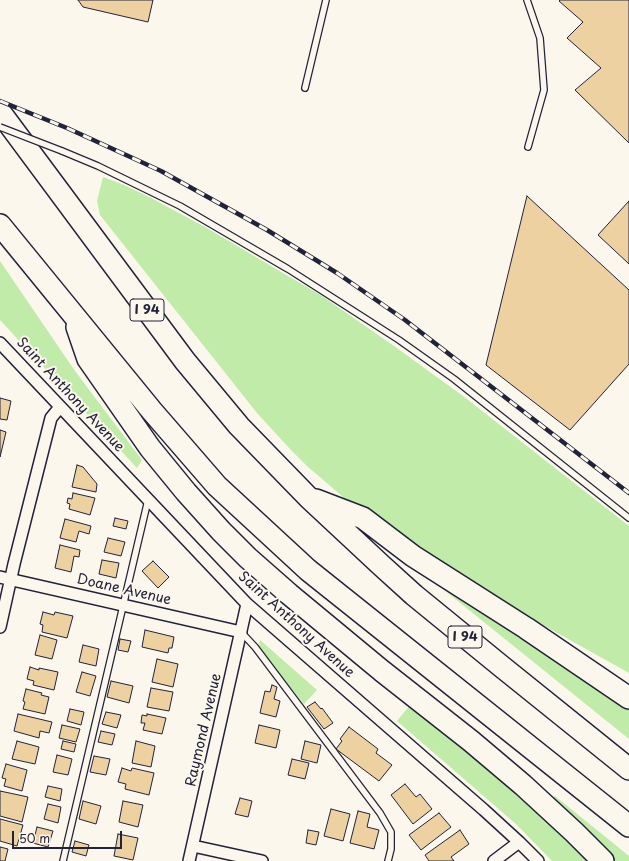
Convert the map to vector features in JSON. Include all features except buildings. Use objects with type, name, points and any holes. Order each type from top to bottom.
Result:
[{"type":"highway","name":"I 94","points":[[0,112],[185,361],[239,426],[308,497],[414,595],[629,769]]},
{"type":"highway","points":[[0,225],[152,411],[217,486],[308,570],[629,826]]},
{"type":"highway","points":[[73,313],[88,359],[150,448],[186,492],[221,531],[248,558],[289,594],[382,671],[471,741],[523,785],[603,861]]},
{"type":"highway","points":[[308,497],[363,518],[413,556],[526,628],[629,698]]},
{"type":"highway","points":[[526,628],[564,640],[629,681]]},
{"type":"street","name":"Saint Anthony Avenue","points":[[0,343],[247,604],[520,842],[538,861]]},
{"type":"street","points":[[0,628],[6,578],[51,418],[60,407]]},
{"type":"street","name":"Doane Avenue","points":[[6,578],[241,632]]},
{"type":"street","name":"Raymond Avenue","points":[[190,861],[247,604]]},
{"type":"street","points":[[494,861],[520,842]]},
{"type":"street","points":[[193,846],[262,861]]},
{"type":"lane","points":[[305,88],[326,0]]},
{"type":"lane","points":[[527,0],[540,38],[544,90],[528,147]]},
{"type":"lane","points":[[0,127],[98,166],[180,206],[288,269],[399,340],[454,379],[629,518]]},
{"type":"lane","points":[[63,861],[148,500]]},
{"type":"lane","points":[[241,632],[255,647],[380,813],[391,832],[391,849],[388,861]]},
{"type":"green space","points":[[103,177],[149,197],[205,227],[322,296],[463,396],[629,526],[629,673],[441,568],[364,515],[307,466],[257,413],[100,215],[97,201]]},
{"type":"green space","points":[[0,261],[75,371],[142,460],[137,468],[0,320]]},
{"type":"green space","points":[[428,577],[629,707],[629,739]]},
{"type":"green space","points":[[260,640],[317,690],[304,704],[259,648]]},
{"type":"green space","points":[[412,703],[466,746],[594,861],[552,861],[516,824],[397,721]]},
{"type":"green space","points":[[555,796],[629,856],[629,861],[612,861],[551,801]]},
{"type":"railway","points":[[0,101],[67,128],[161,171],[267,230],[337,273],[405,320],[629,493]]}]
